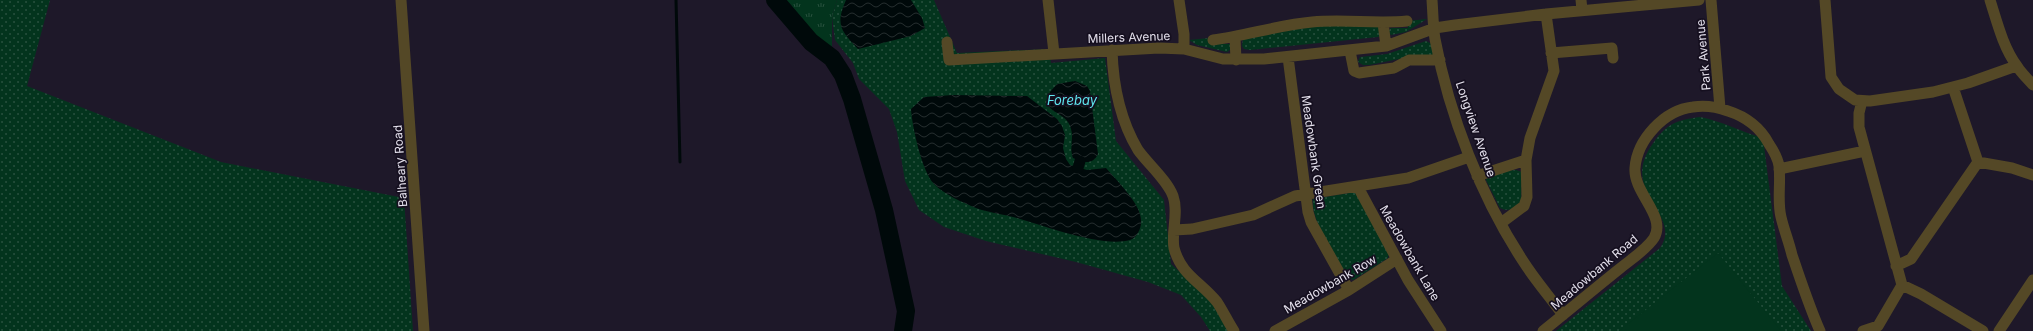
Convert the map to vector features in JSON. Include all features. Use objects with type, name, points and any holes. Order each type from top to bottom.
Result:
[{"type":"street","name":"Balheary Road","points":[[402,0],[424,331]]},
{"type":"street","points":[[1048,0],[1054,53]]},
{"type":"street","points":[[1179,0],[1184,34],[1184,49]]},
{"type":"street","name":"Longview Avenue","points":[[1432,0],[1440,60],[1469,158],[1501,223],[1523,262],[1563,315]]},
{"type":"street","name":"Millers Avenue","points":[[947,42],[949,60],[1158,48],[1184,49],[1209,56],[1236,60],[1288,57],[1386,46],[1435,28],[1546,14],[1582,5],[1700,0]]},
{"type":"street","name":"Park Avenue","points":[[1711,0],[1720,108]]},
{"type":"street","points":[[1825,0],[1832,77],[1839,89],[1855,100],[1870,102],[1933,92],[1954,87],[2016,66]]},
{"type":"street","points":[[1990,0],[2001,34],[2016,66],[2033,85]]},
{"type":"street","points":[[1501,223],[1524,206],[1527,197],[1526,160],[1534,122],[1554,71],[1546,14]]},
{"type":"street","points":[[1213,40],[1235,38],[1283,25],[1314,22],[1353,21],[1383,23],[1407,21]]},
{"type":"street","points":[[1383,23],[1386,46]]},
{"type":"street","points":[[1235,38],[1236,60]]},
{"type":"street","points":[[1552,53],[1612,48],[1613,58]]},
{"type":"street","points":[[1112,50],[1113,80],[1128,129],[1139,150],[1173,196],[1175,209],[1174,247],[1181,264],[1187,274],[1216,302],[1234,331]]},
{"type":"street","points":[[1350,51],[1354,71],[1359,73],[1394,68],[1409,60],[1440,60]]},
{"type":"street","name":"Meadowbank Green","points":[[1288,57],[1311,222],[1349,290]]},
{"type":"street","points":[[1954,87],[1978,162]]},
{"type":"street","points":[[1862,101],[1859,114],[1859,127],[1902,285],[1921,294],[1983,331]]},
{"type":"street","name":"Meadowbank Road","points":[[1543,331],[1632,258],[1654,237],[1657,229],[1657,220],[1640,191],[1636,180],[1635,169],[1640,146],[1651,131],[1666,118],[1691,107],[1707,106],[1720,108],[1750,120],[1761,130],[1769,143],[1779,164],[1779,169]]},
{"type":"street","points":[[1820,331],[1808,306],[1780,216],[1779,169],[1865,151]]},
{"type":"street","points":[[1174,230],[1192,230],[1253,215],[1295,196],[1408,178],[1469,158]]},
{"type":"street","points":[[1477,176],[1526,160]]},
{"type":"street","points":[[1978,162],[2012,168],[2033,175]]},
{"type":"street","points":[[1896,266],[1911,259],[1978,162]]},
{"type":"street","name":"Meadowbank Lane","points":[[1358,187],[1397,260],[1441,331]]},
{"type":"street","name":"Meadowbank Row","points":[[1275,331],[1349,290],[1397,260]]},
{"type":"street","points":[[1999,331],[2033,280]]},
{"type":"street","points":[[1863,331],[1878,326],[1902,285]]},
{"type":"green space","points":[[0,0],[50,0],[27,86],[221,162],[404,198],[413,331],[0,331]]},
{"type":"green space","points":[[772,0],[837,0],[832,17],[832,58],[811,42]]},
{"type":"green space","points":[[837,0],[934,0],[957,53],[1049,49],[1051,63],[1105,58],[1116,141],[1164,200],[1171,264],[1216,305],[1230,331],[1210,331],[1201,317],[1181,295],[1148,282],[1076,262],[986,241],[944,227],[919,210],[905,181],[897,132],[889,109],[859,79],[853,63],[835,40],[832,17]]},
{"type":"green space","points":[[1427,19],[1406,32],[1391,35],[1388,31],[1391,28],[1408,28],[1407,21]]},
{"type":"green space","points":[[1312,25],[1378,26],[1381,35],[1378,37],[1250,50],[1244,49],[1242,46],[1243,39]]},
{"type":"green space","points":[[1209,38],[1210,44],[1230,44],[1231,49],[1227,52],[1197,45],[1189,40]]},
{"type":"green space","points":[[1426,41],[1432,44],[1434,55],[1404,58],[1369,65],[1363,65],[1358,62],[1360,57],[1387,54]]},
{"type":"green space","points":[[1700,117],[1716,121],[1763,138],[1782,286],[1811,331],[1556,331],[1660,248],[1665,236],[1664,224],[1646,189],[1642,175],[1644,160],[1654,142],[1664,130],[1679,121]]},
{"type":"green space","points":[[1516,170],[1522,172],[1521,204],[1506,210],[1500,208],[1486,180],[1495,173]]},
{"type":"green space","points":[[1355,192],[1389,251],[1388,258],[1353,280],[1348,277],[1325,239],[1313,208],[1313,199]]},
{"type":"green space","points":[[1718,253],[1781,331],[1619,331]]},
{"type":"water","points":[[846,0],[911,0],[922,18],[925,28],[911,36],[858,49],[847,37],[840,22]]},
{"type":"water","name":"Forebay","points":[[1075,81],[1087,86],[1090,91],[1098,154],[1096,158],[1087,162],[1073,158],[1071,151],[1072,133],[1069,124],[1047,104],[1050,92],[1057,84]]},
{"type":"water","points":[[953,95],[1027,96],[1057,119],[1062,126],[1065,135],[1063,148],[1066,159],[1070,165],[1087,170],[1106,168],[1128,193],[1140,214],[1141,226],[1137,235],[1133,239],[1119,242],[1090,239],[976,208],[943,192],[934,184],[925,170],[913,126],[911,109],[924,97]]},
{"type":"waterway","points":[[676,0],[680,162]]},
{"type":"waterway","points":[[775,0],[811,42],[832,58],[843,75],[852,99],[884,210],[906,311],[903,331]]},
{"type":"waterway","points":[[1078,168],[1080,161]]}]
